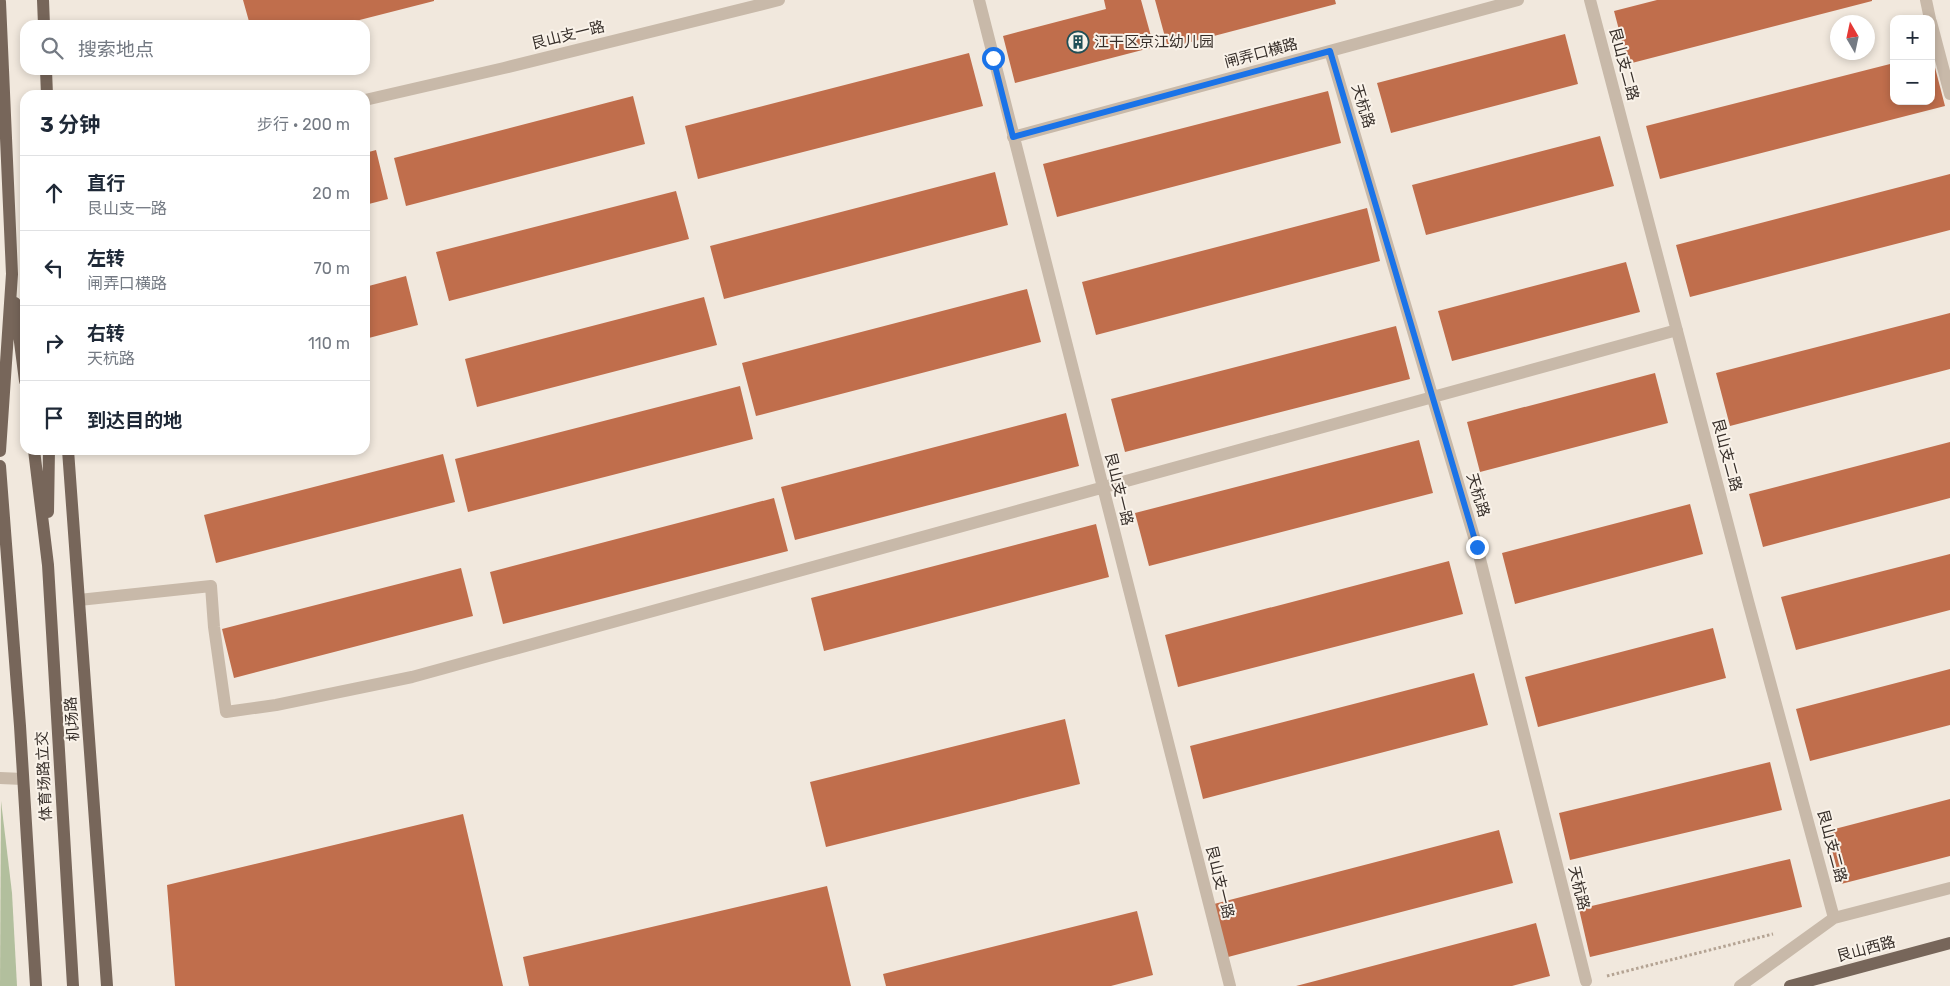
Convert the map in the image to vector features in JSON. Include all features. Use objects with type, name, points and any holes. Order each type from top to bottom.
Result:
[{"type":"main road","points":[[44,0],[44,20]]},
{"type":"main road","points":[[0,2],[3,128],[12,274],[20,339]]},
{"type":"main road","points":[[46,75],[47,90]]},
{"type":"main road","points":[[0,451],[12,274]]},
{"type":"main road","name":"体育场路立交","points":[[35,455],[48,565],[74,986]]},
{"type":"main road","name":"体育场路立交","points":[[48,455],[48,565]]},
{"type":"main road","name":"机场路","points":[[68,455],[107,986]]},
{"type":"main road","points":[[0,466],[36,986]]},
{"type":"main road","name":"艮山西路","points":[[1790,986],[1950,943]]},
{"type":"street","name":"艮山支一路","points":[[370,99],[779,0]]},
{"type":"street","name":"艮山支一路","points":[[980,0],[1013,137],[1230,986]]},
{"type":"street","name":"闸弄口横路","points":[[1013,137],[1518,0]]},
{"type":"street","name":"艮山支二路","points":[[1590,0],[1834,918]]},
{"type":"street","points":[[1926,0],[1930,15]]},
{"type":"street","points":[[1935,36],[1950,94]]},
{"type":"street","name":"天杭路","points":[[1330,51],[1477,547],[1586,981]]},
{"type":"street","points":[[79,600],[212,586],[214,627],[226,712],[276,705],[412,676],[1677,330]]},
{"type":"street","points":[[0,778],[23,779]]},
{"type":"street","points":[[1740,986],[1834,918],[1950,888]]},
{"type":"path","points":[[1586,981],[1777,933]]},
{"type":"green space","points":[[1,801],[12,893],[17,986],[0,986]]},
{"type":"building","points":[[243,0],[434,0],[360,20],[249,20]]},
{"type":"building","name":"江干区京江幼儿园","points":[[1104,0],[1141,0],[1154,47],[1015,83],[1003,36],[1106,9]]},
{"type":"building","points":[[1155,0],[1335,0],[1336,4],[1168,48]]},
{"type":"building","points":[[1657,0],[1872,1],[1628,64],[1614,11]]},
{"type":"building","points":[[1565,34],[1578,84],[1391,133],[1377,83]]},
{"type":"building","points":[[969,53],[983,106],[698,179],[685,126]]},
{"type":"building","points":[[1890,64],[1890,105],[1935,105],[1935,68],[1945,106],[1660,179],[1646,126]]},
{"type":"building","points":[[1328,91],[1341,143],[1057,217],[1043,164]]},
{"type":"building","points":[[633,96],[645,144],[406,206],[394,158]]},
{"type":"building","points":[[1600,136],[1614,186],[1426,235],[1412,185]]},
{"type":"building","points":[[376,150],[388,199],[370,204],[370,152]]},
{"type":"building","points":[[995,172],[1008,225],[724,299],[710,246]]},
{"type":"building","points":[[1950,174],[1950,230],[1690,297],[1676,245]]},
{"type":"building","points":[[676,191],[689,239],[449,301],[436,252]]},
{"type":"building","points":[[1367,208],[1380,261],[1096,335],[1082,282]]},
{"type":"building","points":[[1626,262],[1640,312],[1452,361],[1438,311]]},
{"type":"building","points":[[406,276],[418,325],[370,338],[370,286]]},
{"type":"building","points":[[1027,289],[1041,342],[756,416],[742,363]]},
{"type":"building","points":[[704,297],[717,345],[477,407],[465,359]]},
{"type":"building","points":[[1950,313],[1950,369],[1730,426],[1716,373]]},
{"type":"building","points":[[1396,326],[1410,379],[1125,452],[1111,399]]},
{"type":"building","points":[[1655,373],[1668,423],[1480,472],[1467,422]]},
{"type":"building","points":[[740,386],[753,439],[468,512],[455,459]]},
{"type":"building","points":[[1066,413],[1079,466],[795,540],[781,487]]},
{"type":"building","points":[[1419,440],[1433,493],[1149,566],[1135,513]]},
{"type":"building","points":[[1950,442],[1950,498],[1763,547],[1749,494]]},
{"type":"building","points":[[443,454],[455,502],[216,563],[204,515]]},
{"type":"building","points":[[774,498],[788,551],[503,624],[490,572]]},
{"type":"building","points":[[1690,504],[1703,554],[1515,604],[1502,553]]},
{"type":"building","points":[[1096,524],[1109,577],[824,651],[811,598]]},
{"type":"building","points":[[1950,554],[1950,610],[1796,650],[1781,597]]},
{"type":"building","points":[[1449,561],[1463,614],[1178,687],[1165,635]]},
{"type":"building","points":[[461,568],[473,616],[234,678],[222,629]]},
{"type":"building","points":[[1713,628],[1726,678],[1538,727],[1525,677]]},
{"type":"building","points":[[1950,669],[1950,725],[1810,761],[1796,709]]},
{"type":"building","points":[[1474,673],[1488,725],[1203,799],[1190,746]]},
{"type":"building","points":[[1065,719],[1080,784],[826,847],[810,782]]},
{"type":"building","points":[[1770,762],[1782,810],[1570,860],[1559,813]]},
{"type":"building","points":[[1950,799],[1950,856],[1841,884],[1827,831]]},
{"type":"building","points":[[463,814],[503,986],[175,986],[167,885]]},
{"type":"building","points":[[1499,830],[1513,883],[1228,957],[1214,904]]},
{"type":"building","points":[[1790,859],[1802,907],[1590,957],[1579,909]]},
{"type":"building","points":[[827,886],[851,986],[529,986],[523,957]]},
{"type":"building","points":[[1137,911],[1153,975],[1111,986],[886,986],[883,974]]},
{"type":"building","points":[[1536,923],[1550,976],[1512,986],[1296,986]]},
{"type":"place","name":"江干区京江幼儿园","points":[[1078,42]]},
{"type":"route","points":[[993,58],[1013,137],[1330,51],[1477,547]]}]
